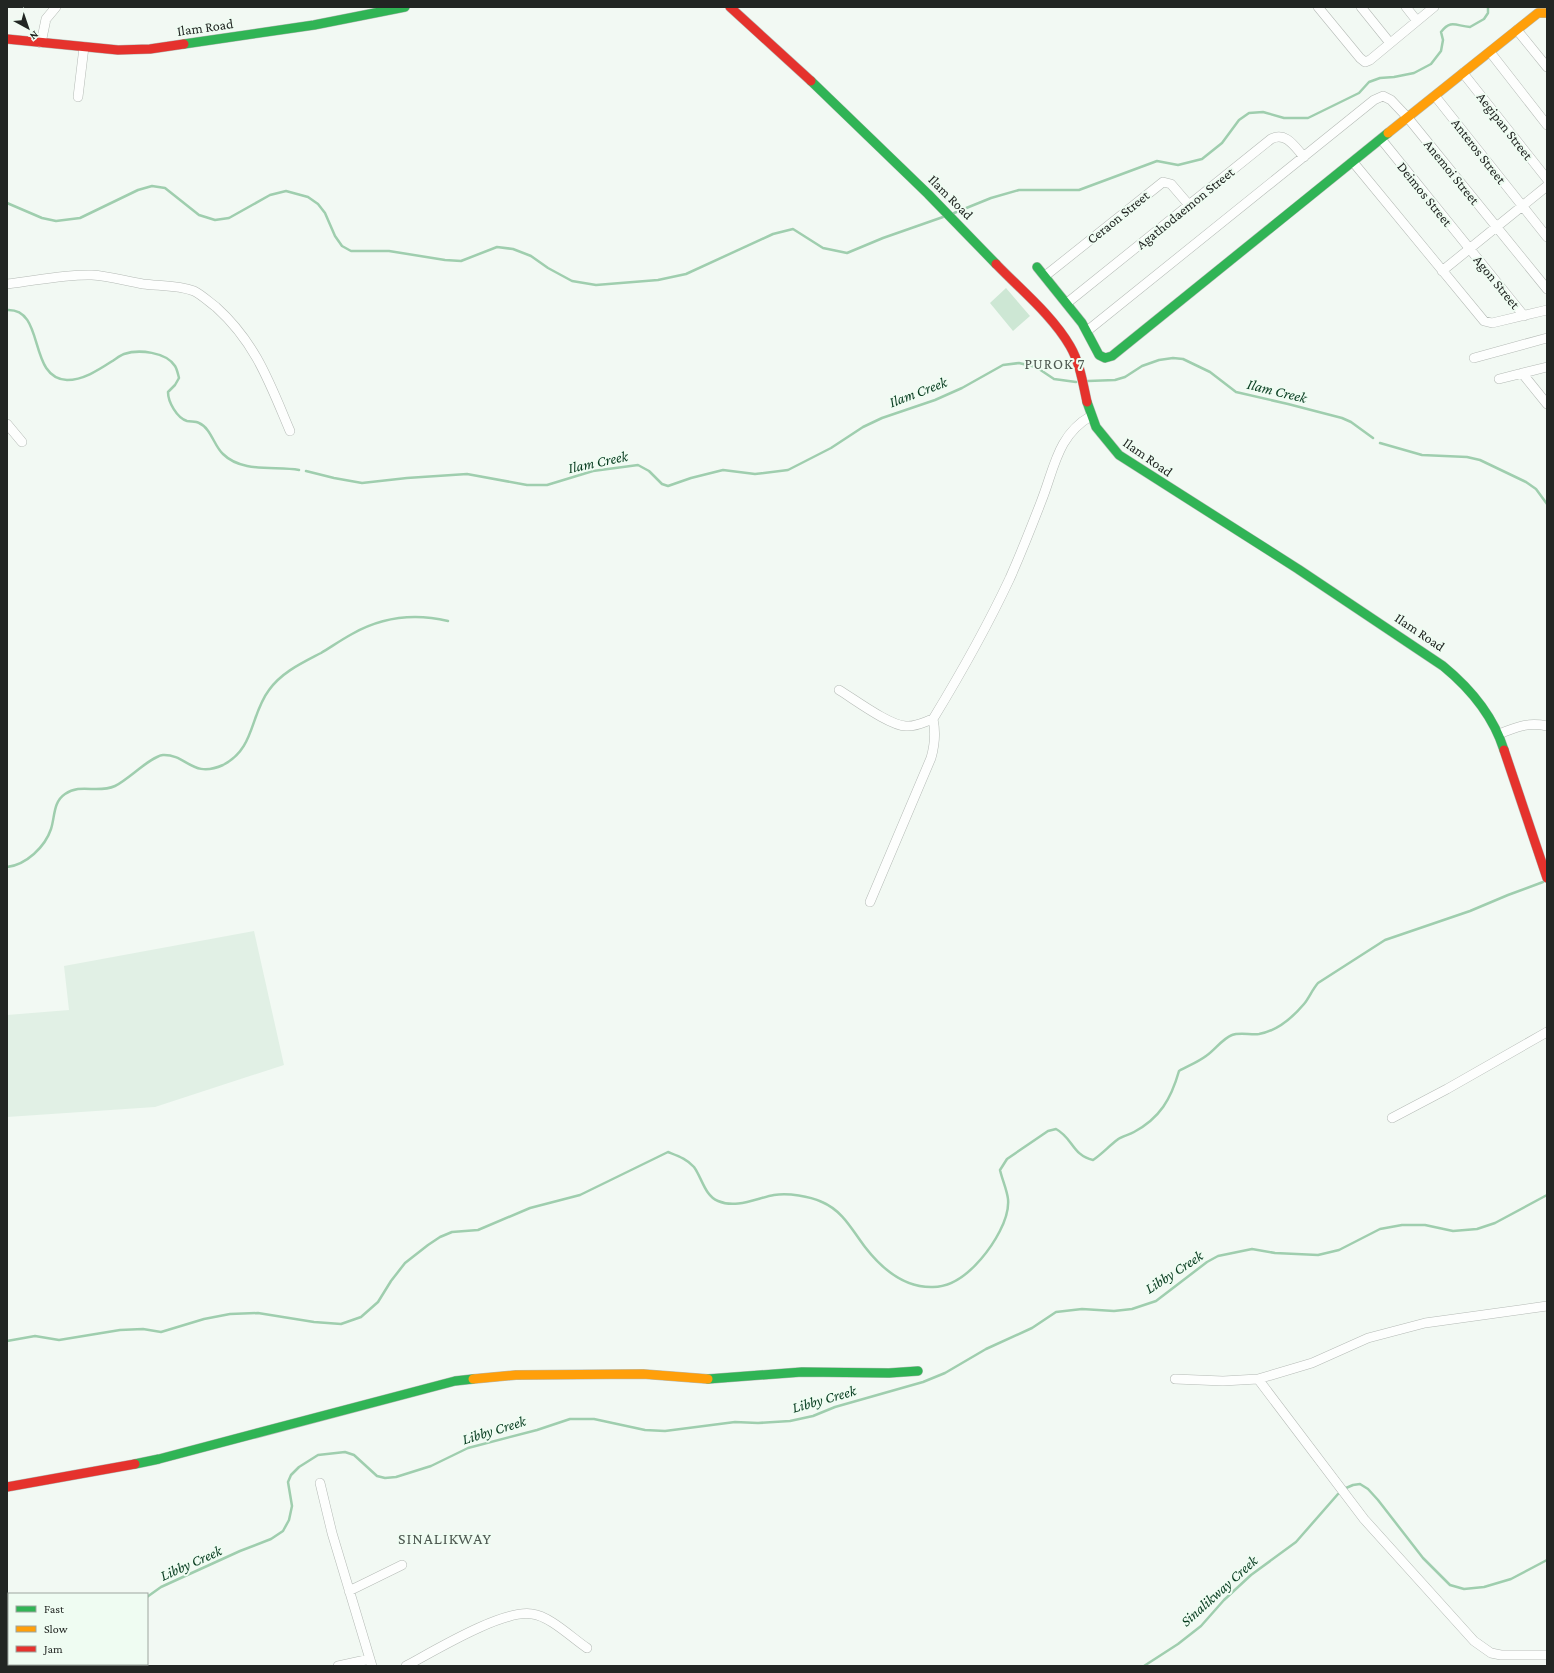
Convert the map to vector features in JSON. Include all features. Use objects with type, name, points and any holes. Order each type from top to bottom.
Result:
[{"type":"street","points":[[41,43],[46,20],[56,7]]},
{"type":"street","name":"Ilam Road","points":[[7,39],[118,50],[150,49],[314,25],[406,7]]},
{"type":"street","name":"Ilam Road","points":[[730,7],[843,111],[928,194],[1052,321],[1070,346],[1076,361],[1091,416],[1102,437],[1110,447],[1129,463],[1298,569],[1432,657],[1469,687],[1481,702],[1499,734],[1547,878]]},
{"type":"street","points":[[1318,7],[1362,61],[1365,62],[1370,60],[1434,7]]},
{"type":"street","points":[[1361,7],[1390,43]]},
{"type":"street","points":[[1406,7],[1417,21]]},
{"type":"street","points":[[1037,267],[1088,331],[1098,355],[1102,358],[1112,356],[1538,13],[1545,13]]},
{"type":"street","points":[[1517,30],[1547,67]]},
{"type":"street","points":[[78,97],[84,47]]},
{"type":"street","points":[[1490,52],[1547,125]]},
{"type":"street","name":"Aegipan Street","points":[[1463,73],[1547,180]]},
{"type":"street","name":"Anemoi Street","points":[[1304,157],[1378,98],[1383,96],[1391,100],[1408,118],[1547,289]]},
{"type":"street","name":"Anteros Street","points":[[1435,96],[1547,237]]},
{"type":"street","name":"Agathodaemon Street","points":[[1067,303],[1266,143],[1276,137],[1282,137],[1287,139],[1304,157]]},
{"type":"street","name":"Deimos Street","points":[[1381,139],[1470,249]]},
{"type":"street","points":[[1088,331],[1304,157]]},
{"type":"street","points":[[1353,162],[1480,317],[1488,323],[1547,310]]},
{"type":"street","name":"Ceraon Street","points":[[1045,276],[1163,182],[1171,184],[1189,205]]},
{"type":"street","points":[[1442,271],[1547,186]]},
{"type":"street","name":"Agon Street","points":[[1470,249],[1524,316]]},
{"type":"street","points":[[7,284],[75,275],[91,275],[107,276],[195,292],[220,312],[242,334],[261,363],[290,431]]},
{"type":"street","points":[[1474,358],[1547,338]]},
{"type":"street","points":[[1499,379],[1547,367]]},
{"type":"street","points":[[1522,373],[1547,404]]},
{"type":"street","points":[[839,690],[894,724],[906,726],[918,725],[933,719],[983,633],[1010,577],[1042,501],[1054,462],[1062,446],[1073,430],[1081,422],[1091,416]]},
{"type":"street","points":[[7,424],[22,442]]},
{"type":"street","points":[[870,902],[931,758],[936,740],[933,719]]},
{"type":"street","points":[[1499,734],[1528,724],[1547,726]]},
{"type":"street","points":[[1392,1118],[1448,1089],[1547,1032]]},
{"type":"street","points":[[1175,1379],[1223,1381],[1258,1379],[1312,1363],[1368,1338],[1425,1323],[1547,1306]]},
{"type":"street","points":[[7,1487],[159,1459],[455,1381],[516,1375],[644,1374],[714,1380],[802,1372],[890,1373],[918,1371]]},
{"type":"street","points":[[1258,1379],[1364,1518],[1474,1641],[1491,1653],[1501,1655],[1547,1655]]},
{"type":"street","points":[[320,1483],[332,1534],[371,1662],[338,1666]]},
{"type":"street","points":[[349,1591],[402,1565]]},
{"type":"street","points":[[406,1666],[489,1623],[521,1613],[533,1614],[543,1618],[586,1648]]},
{"type":"shaded area","points":[[254,931],[284,1065],[155,1107],[7,1117],[7,1015],[69,1010],[64,966]]},
{"type":"green space","points":[[1006,288],[1030,316],[1013,331],[990,303]]},
{"type":"waterway","points":[[954,213],[991,198],[1019,190],[1079,190],[1157,161],[1178,165],[1202,159],[1222,143],[1239,120],[1249,113],[1263,112],[1284,118],[1308,118],[1359,93],[1369,82],[1380,78],[1414,73],[1431,64],[1441,51],[1443,40],[1441,32],[1451,24],[1470,27],[1484,19],[1488,13],[1488,7]]},
{"type":"waterway","points":[[7,203],[42,218],[56,221],[80,218],[138,190],[152,186],[165,188],[199,215],[215,220],[229,218],[270,195],[286,191],[308,197],[318,204],[325,213],[335,236],[342,246],[351,251],[389,251],[445,260],[461,261],[497,247],[513,249],[531,256],[548,268],[572,281],[596,285],[658,280],[686,274],[773,234],[793,229],[823,248],[847,253],[883,238],[943,217]]},
{"type":"waterway","name":"Ilam Creek","points":[[7,310],[19,312],[27,320],[33,331],[46,368],[55,376],[67,380],[80,378],[124,354],[144,352],[159,355],[171,361],[178,373],[179,378],[168,392],[168,396],[174,409],[183,419],[198,422],[203,425],[223,454],[231,460],[249,466],[299,470]]},
{"type":"waterway","name":"Ilam Creek","points":[[1088,381],[1115,380],[1125,377],[1142,366],[1159,360],[1173,358],[1183,359],[1210,372],[1236,392],[1342,418],[1351,422],[1373,438]]},
{"type":"waterway","name":"Ilam Creek","points":[[306,471],[362,483],[467,474],[527,485],[547,485],[593,471],[638,465],[649,471],[662,484],[668,486],[691,478],[723,470],[755,474],[788,470],[831,448],[863,427],[882,418],[935,400],[962,388],[1003,365],[1019,363],[1036,367],[1054,379],[1076,382]]},
{"type":"waterway","name":"Ilam Creek","points":[[1380,443],[1422,455],[1467,457],[1480,460],[1526,482],[1536,489],[1547,504]]},
{"type":"waterway","points":[[7,867],[14,866],[28,859],[44,842],[51,829],[56,805],[65,794],[77,789],[102,789],[115,786],[152,759],[163,755],[178,758],[197,768],[213,769],[223,765],[233,758],[247,741],[258,710],[269,690],[280,678],[293,668],[363,628],[387,620],[423,617],[448,621]]},
{"type":"waterway","points":[[7,1341],[35,1336],[59,1340],[120,1330],[143,1329],[161,1332],[204,1319],[230,1314],[258,1313],[314,1322],[341,1324],[361,1317],[378,1302],[391,1281],[405,1263],[440,1237],[452,1232],[478,1230],[530,1208],[580,1195],[668,1152],[691,1164],[697,1171],[707,1191],[714,1199],[718,1201],[732,1204],[774,1195],[786,1194],[817,1200],[836,1210],[879,1263],[894,1276],[903,1281],[922,1286],[933,1287],[947,1285],[966,1274],[976,1264],[991,1247],[1004,1223],[1008,1207],[1008,1199],[1000,1170],[1007,1159],[1048,1131],[1056,1129],[1062,1133],[1081,1154],[1086,1158],[1093,1160],[1121,1137],[1143,1127],[1158,1114],[1168,1099],[1179,1071],[1209,1054],[1225,1039],[1232,1035],[1259,1034],[1278,1027],[1300,1009],[1318,983],[1385,940],[1470,911],[1543,882]]},
{"type":"waterway","name":"Libby Creek","points":[[148,1596],[161,1587],[240,1551],[271,1539],[283,1531],[289,1520],[292,1506],[288,1482],[291,1475],[299,1467],[318,1455],[345,1452],[354,1455],[377,1476],[385,1478],[396,1477],[431,1466],[468,1448],[537,1430],[570,1419],[594,1419],[645,1430],[665,1431],[735,1422],[758,1423],[790,1421],[813,1416],[835,1407],[923,1382],[945,1373],[986,1349],[1032,1328],[1056,1312],[1082,1309],[1114,1311],[1132,1309],[1156,1301],[1207,1262],[1218,1256],[1252,1249],[1275,1253],[1318,1255],[1339,1250],[1380,1229],[1402,1225],[1425,1225],[1453,1231],[1477,1229],[1495,1223],[1547,1195]]},
{"type":"waterway","name":"Sinalikway Creek","points":[[1346,1488],[1360,1484],[1368,1489],[1423,1558],[1450,1585],[1464,1589],[1484,1587],[1511,1579],[1547,1560]]},
{"type":"waterway","name":"Sinalikway Creek","points":[[1144,1666],[1178,1644],[1201,1626],[1224,1600],[1251,1575],[1296,1542],[1338,1494]]},
{"type":"traffic: fast","points":[[184,44],[314,25],[405,7]]},
{"type":"traffic: fast","points":[[811,81],[928,194],[996,264]]},
{"type":"traffic: fast","points":[[1037,267],[1082,323],[1099,355],[1105,358],[1112,356],[1388,133]]},
{"type":"traffic: fast","points":[[1087,402],[1096,427],[1119,455],[1298,569],[1443,666],[1472,693],[1480,704],[1494,725],[1504,750]]},
{"type":"traffic: fast","points":[[708,1379],[802,1372],[889,1373],[918,1371]]},
{"type":"traffic: fast","points":[[135,1464],[455,1381],[473,1379]]},
{"type":"traffic: slow","points":[[1388,133],[1538,13],[1547,13]]},
{"type":"traffic: slow","points":[[473,1379],[516,1375],[643,1374],[708,1379]]},
{"type":"traffic: jam","points":[[730,7],[811,81]]},
{"type":"traffic: jam","points":[[7,39],[118,50],[150,49],[184,44]]},
{"type":"traffic: jam","points":[[996,264],[1036,303],[1063,335],[1076,359],[1087,402]]},
{"type":"traffic: jam","points":[[1504,750],[1547,878]]},
{"type":"traffic: jam","points":[[7,1487],[135,1464]]},
{"type":"district","name":"PUROK 7","points":[[1055,364]]},
{"type":"district","name":"SINALIKWAY","points":[[445,1538]]}]
